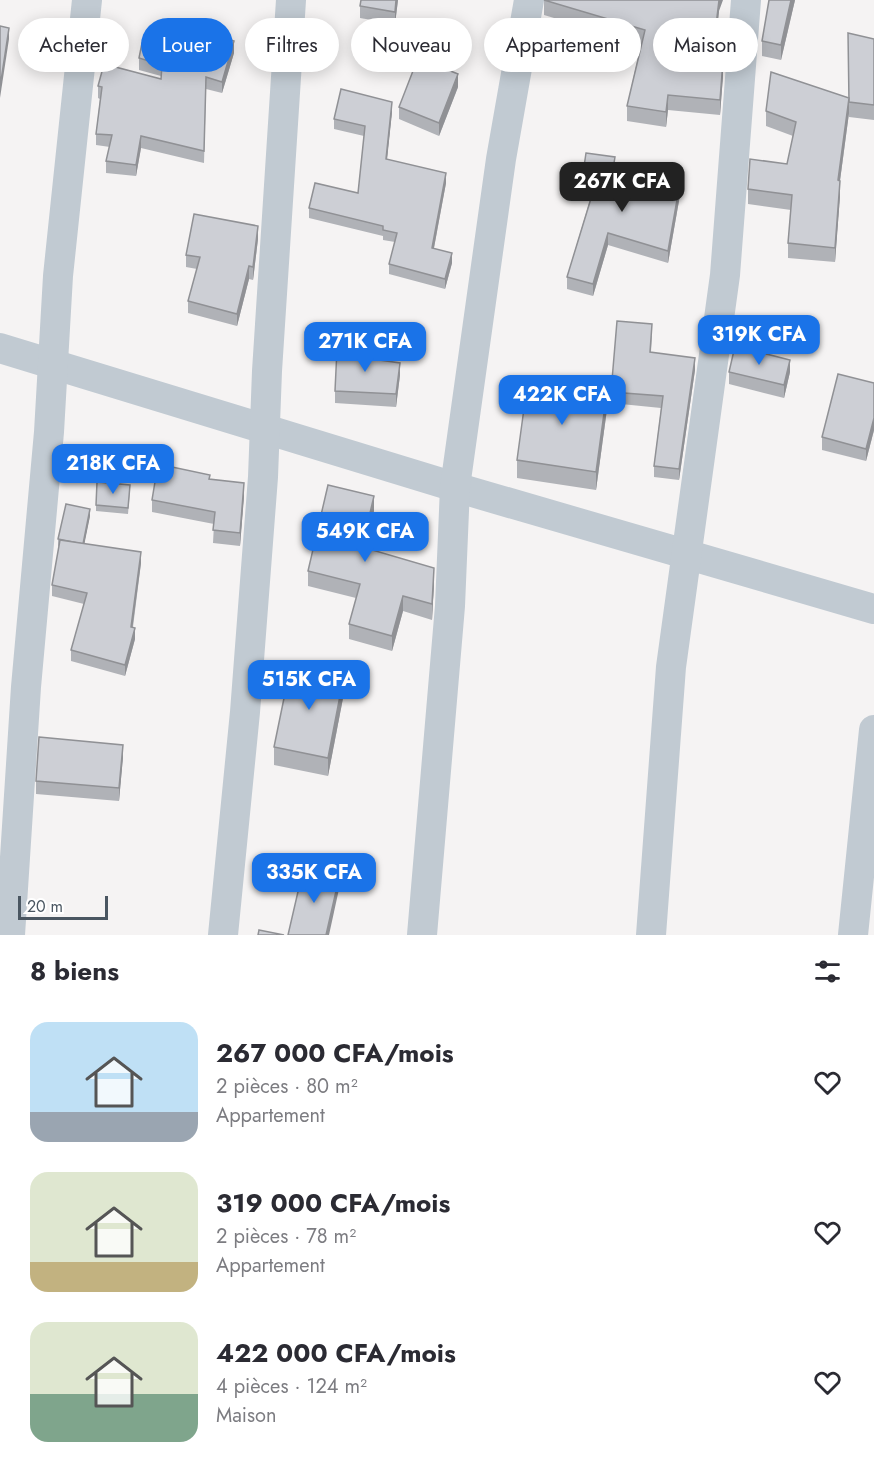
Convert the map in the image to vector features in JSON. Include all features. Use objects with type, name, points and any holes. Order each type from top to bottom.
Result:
[{"type":"street","points":[[10,935],[26,687],[49,432],[58,276],[87,0]]},
{"type":"street","points":[[223,935],[245,712],[267,428],[267,371],[291,0]]},
{"type":"street","points":[[422,935],[450,606],[455,487],[499,171],[529,0]]},
{"type":"street","points":[[651,935],[671,667],[725,275],[746,0]]},
{"type":"street","points":[[0,348],[455,487],[874,609]]},
{"type":"street","points":[[853,935],[874,730]]},
{"type":"building","points":[[361,0],[396,0],[395,12],[360,6]]},
{"type":"building","points":[[544,0],[719,0],[717,18],[653,18],[653,72],[722,72],[720,100],[668,95],[666,112],[627,106],[635,72],[641,72],[641,47],[645,30],[641,29],[641,18],[605,18]]},
{"type":"building","points":[[769,0],[791,0],[781,45],[762,41]]},
{"type":"building","points":[[0,26],[9,28],[0,87]]},
{"type":"building","points":[[848,33],[874,39],[874,105],[849,102]]},
{"type":"building","points":[[129,71],[161,79],[162,72],[225,72],[222,82],[206,77],[204,151],[141,136],[136,165],[106,161],[112,135],[96,134],[102,87],[98,86],[102,72]]},
{"type":"building","points":[[413,72],[458,74],[439,123],[399,107]]},
{"type":"building","points":[[771,72],[849,98],[838,180],[840,181],[835,248],[788,243],[792,195],[748,189],[750,159],[787,164],[796,122],[766,111]]},
{"type":"building","points":[[341,89],[392,102],[386,159],[446,173],[432,248],[452,253],[445,279],[389,264],[397,233],[383,230],[383,226],[309,208],[315,183],[358,193],[365,126],[334,119]]},
{"type":"building","points":[[586,153],[615,157],[613,169],[680,183],[668,251],[608,233],[593,284],[567,277],[596,182],[582,180]]},
{"type":"building","points":[[194,214],[258,226],[253,267],[249,266],[237,314],[188,301],[200,257],[186,255]]},
{"type":"building","points":[[617,321],[652,324],[650,352],[695,358],[679,469],[654,466],[663,396],[611,392]]},
{"type":"building","points":[[735,346],[790,360],[784,385],[729,372]]},
{"type":"building","points":[[337,349],[373,351],[373,359],[400,363],[396,394],[335,391]]},
{"type":"building","points":[[838,374],[874,383],[874,418],[866,449],[822,437]]},
{"type":"building","points":[[528,379],[607,391],[596,472],[517,460]]},
{"type":"building","points":[[158,464],[210,475],[209,479],[244,483],[240,533],[213,530],[215,512],[152,500]]},
{"type":"building","points":[[97,482],[130,485],[128,508],[96,505]]},
{"type":"building","points":[[328,485],[374,496],[362,547],[434,568],[432,604],[403,596],[392,636],[349,624],[360,584],[308,571]]},
{"type":"building","points":[[66,504],[90,509],[83,544],[58,539]]},
{"type":"building","points":[[60,540],[141,552],[131,627],[135,628],[125,665],[71,650],[87,593],[52,585]]},
{"type":"building","points":[[291,664],[344,675],[328,758],[274,747]]},
{"type":"building","points":[[39,737],[123,745],[119,788],[36,781]]},
{"type":"building","points":[[303,870],[339,878],[326,935],[288,935]]},
{"type":"building","points":[[259,930],[284,935],[258,935]]}]
